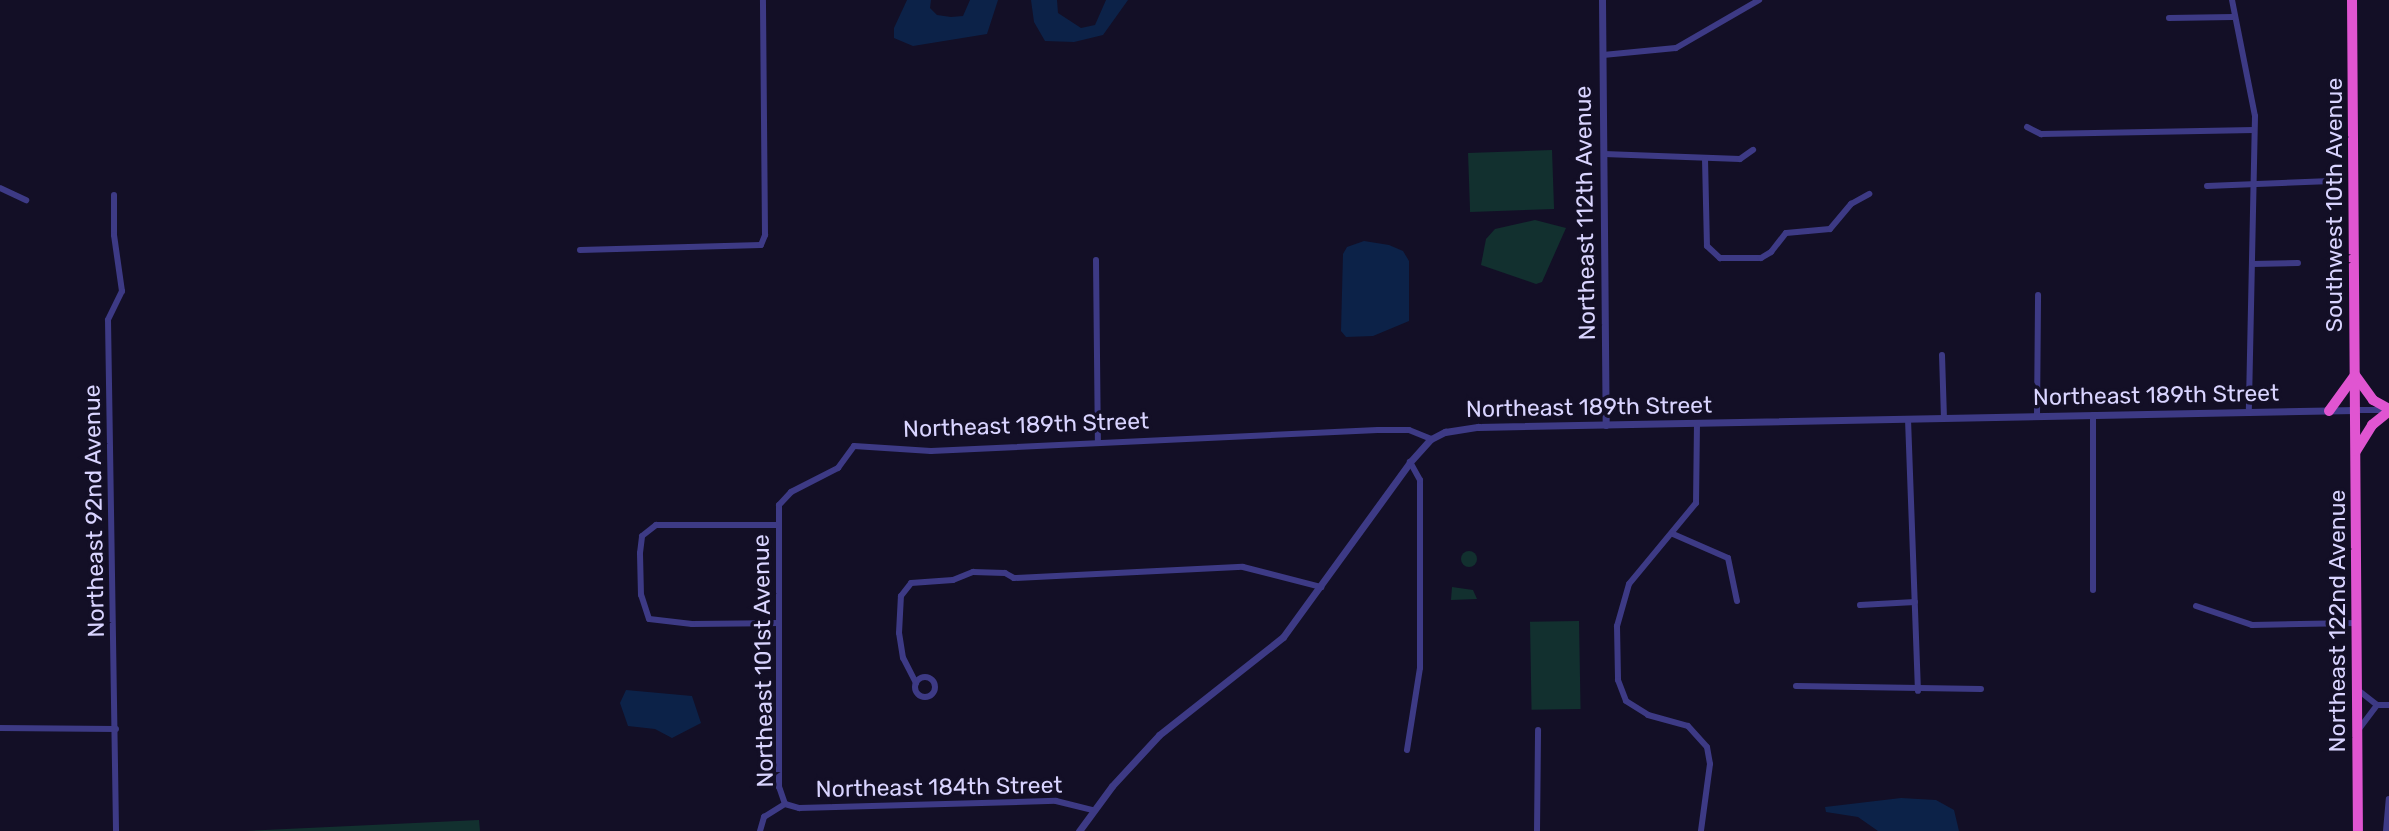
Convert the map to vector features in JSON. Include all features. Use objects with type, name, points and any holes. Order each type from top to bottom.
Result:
[{"type":"highway","name":"Southwest 10th Avenue","points":[[2352,0],[2355,410]]},
{"type":"highway","points":[[2329,411],[2355,375],[2373,400],[2389,410],[2370,426],[2356,452]]},
{"type":"highway","name":"Northeast 122nd Avenue","points":[[2355,410],[2358,831]]},
{"type":"street","points":[[580,250],[761,245],[765,235],[763,0]]},
{"type":"street","name":"Northeast 112th Avenue","points":[[1602,0],[1606,425]]},
{"type":"street","points":[[1603,55],[1676,48],[1759,0]]},
{"type":"street","points":[[2232,0],[2233,18],[2255,112],[2249,412]]},
{"type":"street","points":[[2169,18],[2233,18]]},
{"type":"street","points":[[2027,127],[2041,134],[2254,130]]},
{"type":"street","points":[[1604,153],[1740,159],[1753,150]]},
{"type":"street","points":[[1705,159],[1706,243],[1711,254],[1724,259],[1765,257],[1786,233],[1833,228],[1851,204],[1869,194]]},
{"type":"street","points":[[2207,186],[2331,181]]},
{"type":"street","points":[[0,188],[26,200]]},
{"type":"street","name":"Northeast 92nd Avenue","points":[[114,195],[114,235],[122,291],[116,312],[108,320],[116,831]]},
{"type":"street","points":[[1096,260],[1098,442]]},
{"type":"street","points":[[2252,264],[2298,263]]},
{"type":"street","points":[[2036,416],[2038,295]]},
{"type":"street","points":[[1942,355],[1944,418]]},
{"type":"street","points":[[2355,410],[2389,410]]},
{"type":"street","name":"Northeast 189th Street","points":[[778,521],[779,505],[791,492],[831,473],[858,445],[931,452],[1378,430],[1409,430],[1432,439],[1466,428],[2355,410]]},
{"type":"street","points":[[2093,415],[2093,590]]},
{"type":"street","points":[[1908,419],[1918,691]]},
{"type":"street","points":[[1698,423],[1696,503],[1636,576],[1621,601],[1617,675],[1630,705],[1688,726],[1705,742],[1710,764],[1701,831]]},
{"type":"street","points":[[1079,831],[1093,810],[1160,735],[1283,637],[1410,462],[1432,439]]},
{"type":"street","points":[[1407,750],[1420,668],[1420,480],[1410,462]]},
{"type":"street","points":[[778,521],[656,526],[642,536],[640,553],[644,612],[649,619],[667,623],[778,623]]},
{"type":"street","name":"Northeast 101st Avenue","points":[[778,521],[779,788],[785,804]]},
{"type":"street","points":[[1673,534],[1728,558],[1737,601]]},
{"type":"street","points":[[916,683],[903,658],[899,633],[901,596],[911,583],[953,580],[974,572],[1005,573],[1014,579],[1243,567],[1321,587]]},
{"type":"street","points":[[1860,605],[1915,602]]},
{"type":"street","points":[[2196,606],[2244,624],[2356,623]]},
{"type":"street","points":[[1796,686],[1886,685],[1918,691],[1982,690]]},
{"type":"street","points":[[2357,689],[2377,705],[2389,705]]},
{"type":"street","points":[[2357,732],[2377,705]]},
{"type":"street","points":[[0,728],[116,729]]},
{"type":"street","points":[[1537,831],[1538,730]]},
{"type":"street","points":[[2386,831],[2389,799]]},
{"type":"street","name":"Northeast 184th Street","points":[[785,804],[799,808],[1056,801],[1093,810]]},
{"type":"street","points":[[760,831],[764,817],[785,804]]},
{"type":"green space","points":[[1552,150],[1554,209],[1470,212],[1468,153]]},
{"type":"green space","points":[[1535,220],[1566,228],[1542,282],[1536,284],[1481,265],[1486,239],[1495,229]]},
{"type":"green space","points":[[1469,551],[1475,553],[1475,565],[1469,567],[1463,565],[1461,559],[1463,553]]},
{"type":"green space","points":[[1452,587],[1473,590],[1477,599],[1451,600]]},
{"type":"green space","points":[[1579,621],[1581,709],[1532,710],[1530,622]]},
{"type":"green space","points":[[479,820],[480,831],[245,831]]},
{"type":"water","points":[[907,0],[931,0],[930,8],[937,15],[951,17],[963,16],[970,0],[998,0],[987,34],[913,46],[894,38],[894,28]]},
{"type":"water","points":[[1031,0],[1057,0],[1058,13],[1081,28],[1095,25],[1106,0],[1128,0],[1103,35],[1074,42],[1045,41],[1034,22]]},
{"type":"water","points":[[1364,241],[1389,245],[1403,251],[1409,261],[1409,321],[1373,336],[1346,337],[1341,331],[1343,254],[1347,247]]},
{"type":"water","points":[[626,690],[692,696],[701,723],[672,738],[655,729],[628,726],[620,703]]},
{"type":"water","points":[[1901,798],[1936,800],[1954,810],[1959,831],[1878,831],[1858,817],[1826,812],[1825,807]]}]
